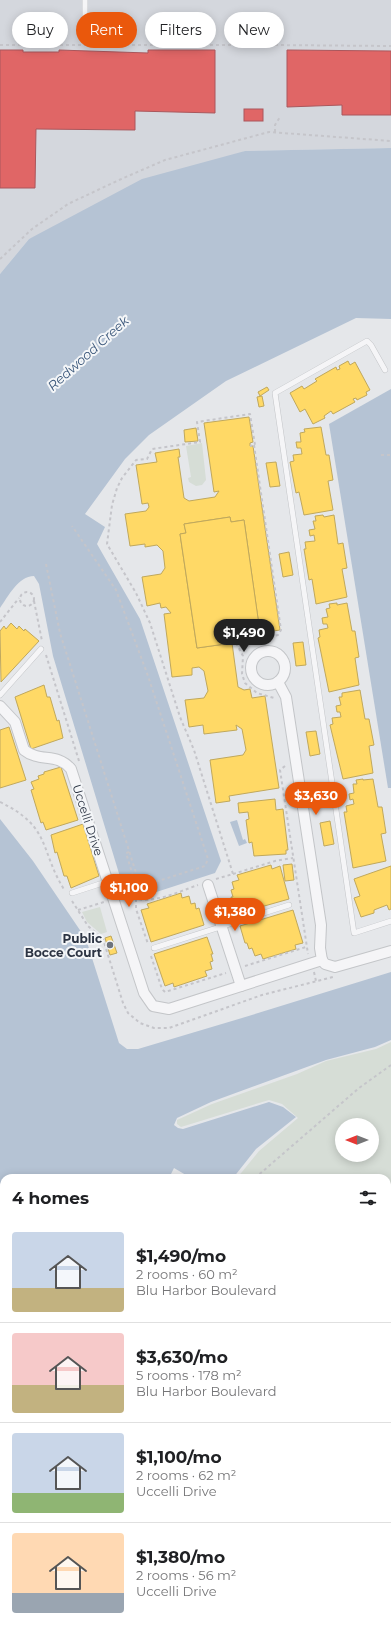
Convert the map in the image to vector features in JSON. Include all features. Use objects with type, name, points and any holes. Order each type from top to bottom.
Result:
[{"type":"street","points":[[266,651],[276,653],[283,661],[284,672],[278,682],[267,686],[256,682],[251,671],[252,660],[260,653],[266,651]]},
{"type":"street","points":[[278,682],[286,697],[321,925],[320,948],[322,960],[330,967],[335,968],[391,951]]},
{"type":"street","name":"Uccelli Drive","points":[[0,706],[15,722],[24,750],[31,756],[60,759],[71,769],[109,881],[144,993],[153,1006],[169,1009],[322,960]]},
{"type":"street","points":[[207,883],[241,986]]},
{"type":"lane","points":[[85,0],[85,12]]},
{"type":"lane","points":[[385,370],[368,341],[275,393],[354,933],[391,921]]},
{"type":"lane","points":[[0,695],[43,649]]},
{"type":"lane","points":[[72,894],[109,881]]},
{"type":"lane","points":[[154,948],[289,904]]},
{"type":"path","points":[[0,45],[224,45]]},
{"type":"path","points":[[284,46],[391,46]]},
{"type":"path","points":[[275,132],[275,125],[280,117]]},
{"type":"path","points":[[0,259],[32,229],[68,204],[165,160],[269,132],[391,141]]},
{"type":"path","points":[[233,874],[194,750],[180,716],[150,623],[136,593],[107,544],[112,505],[117,488],[122,478],[136,460],[147,459],[152,449],[200,442],[197,422],[250,414],[282,630],[280,634],[265,638],[266,651]]},
{"type":"path","points":[[250,446],[254,445]]},
{"type":"path","points":[[381,455],[391,455]]},
{"type":"path","points":[[46,564],[60,633],[138,879],[149,884],[205,866],[208,859],[148,676],[116,590],[72,526]]},
{"type":"path","points":[[0,622],[23,593],[30,593],[34,596],[43,649],[80,763]]},
{"type":"path","points":[[20,597],[21,604],[25,606],[30,606],[34,601]]},
{"type":"path","points":[[236,643],[244,659],[242,668],[245,683],[257,693],[271,697],[278,701]]},
{"type":"path","points":[[284,761],[285,767],[280,770],[306,947],[309,957]]},
{"type":"path","points":[[129,852],[126,853],[140,900]]},
{"type":"path","points":[[122,891],[126,895],[140,900],[155,899],[275,861],[293,858]]},
{"type":"path","points":[[136,899],[139,915],[162,989],[165,992],[229,972]]},
{"type":"path","points":[[78,910],[108,901]]},
{"type":"path","points":[[242,968],[306,947]]},
{"type":"path","points":[[314,972],[316,981]]},
{"type":"path","points":[[182,1019],[184,1023]]},
{"type":"path","points":[[260,1174],[359,1088],[391,1065]]},
{"type":"shaded area","points":[[0,0],[391,0],[391,148],[245,151],[29,239],[0,274]]},
{"type":"shaded area","points":[[202,443],[206,480],[202,485],[196,486],[189,482],[188,478],[191,477],[186,446]]},
{"type":"shaded area","points":[[100,907],[107,932],[101,934],[87,922],[82,912]]},
{"type":"shaded area","points":[[391,1042],[391,1174],[240,1174],[259,1151],[298,1118],[282,1104],[269,1100],[181,1127],[177,1124],[177,1120],[212,1104],[297,1074],[326,1061],[376,1049]]},
{"type":"water","name":"Redwood Creek","points":[[391,148],[391,319],[356,318],[226,381],[149,435],[125,459],[85,514],[105,527],[97,544],[140,619],[221,861],[215,873],[144,896],[140,895],[131,891],[121,880],[53,656],[39,584],[34,576],[23,579],[18,583],[0,608],[0,274],[29,239],[142,179],[245,151]]},
{"type":"water","points":[[391,389],[391,788],[388,788],[329,424]]},
{"type":"water","points":[[0,819],[33,861],[86,939],[119,1043],[127,1049],[138,1049],[391,972],[391,1040],[375,1047],[326,1060],[211,1102],[177,1118],[174,1125],[183,1129],[269,1102],[283,1107],[296,1117],[256,1149],[236,1174],[184,1174],[174,1168],[171,1174],[0,1174]]},
{"type":"water","points":[[237,820],[243,840],[245,839],[247,843],[239,846],[230,822]]},
{"type":"building: Homes","points":[[348,361],[350,365],[355,362],[370,390],[366,392],[367,395],[357,400],[356,398],[353,399],[355,402],[333,414],[331,411],[324,416],[325,418],[313,424],[305,409],[300,412],[290,393],[302,386],[304,389],[317,381],[315,379],[336,367],[337,370],[340,369],[339,366]]},
{"type":"building: Homes","points":[[267,387],[269,390],[260,396],[258,392]]},
{"type":"building: Homes","points":[[262,396],[264,406],[259,407],[257,397]]},
{"type":"building: Homes","points":[[249,417],[253,442],[250,443],[250,446],[253,446],[280,630],[260,633],[244,520],[231,522],[230,517],[184,524],[186,533],[180,534],[197,648],[232,643],[238,687],[244,690],[250,689],[252,698],[265,696],[279,788],[229,796],[230,801],[216,803],[210,760],[243,755],[246,750],[242,729],[236,725],[237,730],[204,734],[203,725],[189,727],[185,700],[204,698],[208,691],[204,671],[199,667],[192,668],[192,675],[172,677],[164,614],[171,613],[166,607],[161,608],[160,603],[147,606],[142,577],[161,574],[165,568],[163,551],[157,545],[145,547],[145,544],[130,546],[125,514],[146,511],[149,507],[148,503],[142,504],[136,465],[157,462],[155,453],[179,449],[180,457],[178,457],[184,498],[189,501],[215,497],[219,491],[214,492],[204,423]]},
{"type":"building: Homes","points":[[321,427],[326,455],[329,455],[333,480],[328,481],[333,510],[304,515],[299,492],[296,493],[290,462],[294,461],[293,455],[302,454],[301,448],[297,448],[296,442],[301,442],[300,433],[305,432],[304,429]]},
{"type":"building: Homes","points":[[196,428],[198,441],[185,442],[184,430]]},
{"type":"building: Homes","points":[[276,462],[280,486],[270,487],[266,463]]},
{"type":"building: Homes","points":[[323,515],[324,517],[334,515],[338,544],[343,543],[347,568],[342,569],[347,597],[316,604],[312,579],[309,580],[304,549],[306,549],[305,542],[315,541],[314,535],[310,536],[309,530],[315,529],[313,521],[316,521],[315,516]]},
{"type":"building: Homes","points":[[230,517],[231,522],[244,520],[261,639],[197,648],[180,534],[186,533],[184,524]]},
{"type":"building: Homes","points":[[289,552],[293,575],[283,577],[279,554]]},
{"type":"building: Homes","points":[[337,603],[337,605],[347,603],[352,631],[355,631],[359,657],[355,658],[359,685],[329,692],[318,638],[320,637],[319,630],[328,628],[327,624],[323,624],[322,618],[328,617],[326,609],[330,608],[329,604]]},
{"type":"building: Homes","points":[[11,623],[17,629],[19,626],[24,631],[25,629],[39,641],[1,682],[0,631],[4,626],[6,629]]},
{"type":"building: Homes","points":[[303,642],[306,665],[296,666],[293,643]]},
{"type":"building: Homes","points":[[44,685],[47,697],[50,697],[57,721],[59,720],[63,738],[31,749],[15,697]]},
{"type":"building: Homes","points":[[360,690],[365,719],[369,719],[374,745],[369,746],[373,773],[343,779],[330,725],[333,724],[332,718],[341,717],[340,712],[337,712],[336,706],[341,705],[339,697],[342,697],[342,693]]},
{"type":"building: Homes","points":[[9,727],[26,780],[0,788],[0,730]]},
{"type":"building: Homes","points":[[316,731],[320,754],[310,756],[306,732]]},
{"type":"building: Homes","points":[[61,767],[78,820],[46,830],[43,822],[41,823],[31,790],[34,789],[31,782],[39,779],[38,776],[44,774],[44,772]]},
{"type":"building: Homes","points":[[373,779],[378,807],[382,807],[386,833],[381,834],[386,861],[353,868],[344,812],[347,812],[346,806],[354,804],[353,799],[350,800],[349,794],[354,793],[353,784],[357,784],[356,780]]},
{"type":"building: Homes","points":[[275,799],[276,810],[283,809],[288,850],[286,850],[286,854],[254,856],[252,842],[249,843],[246,820],[249,819],[248,812],[239,813],[238,803]]},
{"type":"building: Homes","points":[[330,821],[334,844],[324,846],[320,823]]},
{"type":"building: Homes","points":[[83,824],[99,876],[71,888],[67,876],[64,876],[57,852],[55,853],[51,835]]},
{"type":"building: Homes","points":[[292,864],[294,880],[285,881],[283,865]]},
{"type":"building: Homes","points":[[271,865],[272,869],[280,866],[289,899],[236,914],[231,897],[233,897],[231,890],[234,889],[232,882],[239,880],[237,875]]},
{"type":"building: Homes","points":[[391,866],[391,909],[389,910],[387,905],[374,910],[374,913],[361,917],[354,898],[360,896],[354,879]]},
{"type":"building: Homes","points":[[181,893],[182,898],[189,896],[191,904],[195,903],[196,909],[199,908],[204,925],[151,942],[141,910],[149,908],[147,904]]},
{"type":"building: Homes","points":[[293,910],[303,943],[295,945],[296,949],[263,959],[261,954],[255,956],[252,948],[249,949],[247,943],[245,943],[240,926]]},
{"type":"building: Homes","points":[[111,936],[117,953],[110,955],[105,938]]},
{"type":"building: Homes","points":[[207,937],[213,954],[211,954],[213,961],[210,962],[212,969],[205,971],[207,976],[174,987],[173,983],[165,986],[154,954]]},
{"type":"building: Shops","points":[[0,50],[23,50],[23,52],[59,52],[59,50],[148,53],[148,50],[215,50],[215,113],[135,111],[135,130],[36,129],[35,188],[0,188]]},
{"type":"building: Shops","points":[[287,50],[391,51],[391,115],[342,115],[342,105],[287,107]]},
{"type":"building: Shops","points":[[244,109],[263,109],[263,121],[244,121]]},
{"type":"place","name":"Public Bocce Court","points":[[110,945]]}]
